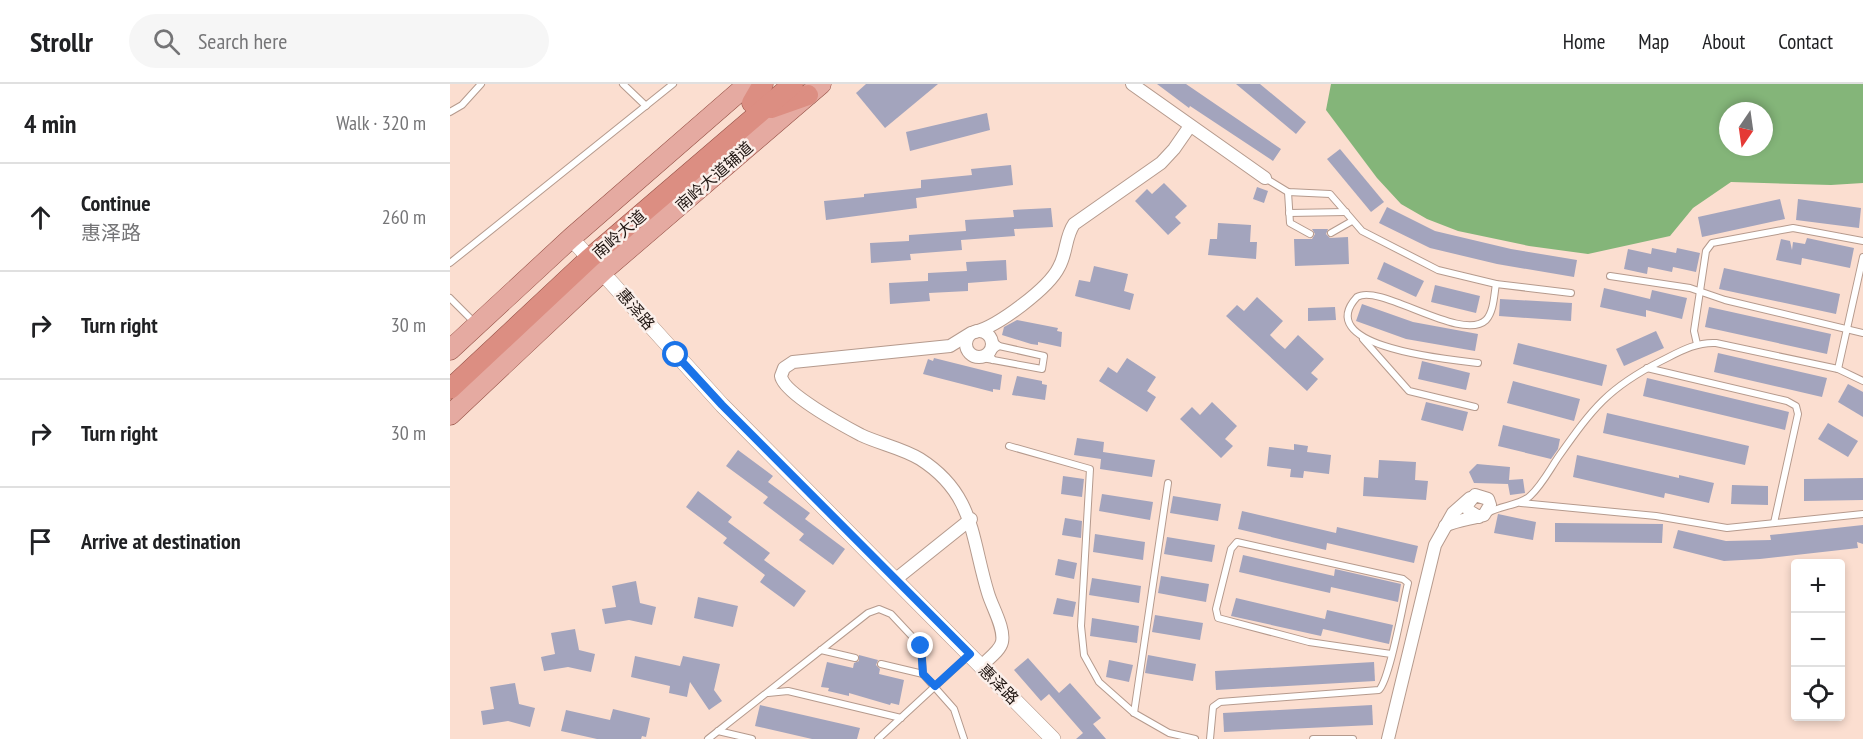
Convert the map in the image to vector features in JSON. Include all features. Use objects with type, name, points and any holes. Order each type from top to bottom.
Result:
[{"type":"highway","points":[[756,108],[763,84]]},
{"type":"highway","name":"南岭大道","points":[[450,372],[756,108],[775,84]]},
{"type":"highway","points":[[756,108],[807,88]]},
{"type":"highway","name":"南岭大道","points":[[450,389],[587,254]]},
{"type":"main road","name":"南岭大道辅道","points":[[450,415],[587,254],[748,84]]},
{"type":"main road","name":"南岭大道辅道","points":[[450,350],[476,325],[587,254],[807,88]]},
{"type":"street","points":[[1132,84],[1265,178]]},
{"type":"street","points":[[993,349],[990,333],[996,324],[1053,278],[1063,258],[1068,234],[1078,220],[1161,163],[1190,126]]},
{"type":"street","name":"惠泽路","points":[[587,254],[722,405],[1053,739]]},
{"type":"street","points":[[981,666],[1000,646],[1002,635],[987,588],[970,519],[956,492],[929,465],[906,452],[851,429],[787,388],[782,379],[784,368],[793,362],[950,346],[973,332],[996,324]]},
{"type":"street","points":[[973,332],[984,332],[993,349]]},
{"type":"street","points":[[973,332],[965,344],[974,356]]},
{"type":"street","points":[[950,346],[974,356],[984,356],[993,349]]},
{"type":"street","points":[[1476,497],[1467,505],[1469,511],[1482,516]]},
{"type":"street","points":[[1445,526],[1482,516],[1490,505],[1476,497]]},
{"type":"street","points":[[1388,739],[1435,545],[1454,513],[1476,497]]},
{"type":"street","points":[[896,579],[970,519]]},
{"type":"lane","points":[[450,112],[462,105],[481,84]]},
{"type":"lane","points":[[623,84],[646,106]]},
{"type":"lane","points":[[450,263],[674,84]]},
{"type":"lane","points":[[1265,178],[1288,192],[1326,192],[1337,199],[1362,231],[1438,270],[1496,284],[1571,293]]},
{"type":"lane","points":[[1288,192],[1291,225],[1311,234]]},
{"type":"lane","points":[[1289,213],[1346,212]]},
{"type":"lane","points":[[1332,233],[1352,221]]},
{"type":"lane","points":[[1697,344],[1694,331],[1707,248],[1716,242],[1793,228],[1863,241]]},
{"type":"lane","points":[[1838,369],[1863,257]]},
{"type":"lane","points":[[1610,276],[1700,291],[1725,300],[1848,327],[1863,333]]},
{"type":"lane","points":[[1475,407],[1409,391],[1360,337],[1351,325],[1349,312],[1353,301],[1362,294],[1375,295],[1434,317],[1476,325],[1487,319],[1490,313],[1496,284]]},
{"type":"lane","points":[[450,298],[476,325]]},
{"type":"lane","points":[[1360,337],[1401,352],[1478,363]]},
{"type":"lane","points":[[1520,503],[1534,492],[1596,405],[1613,389],[1647,368],[1697,344],[1716,343],[1838,369],[1863,381]]},
{"type":"lane","points":[[993,349],[1044,356],[1043,368],[1040,370],[993,349]]},
{"type":"lane","points":[[1647,368],[1787,401],[1796,406],[1797,414],[1774,523]]},
{"type":"lane","points":[[1009,446],[1090,469],[1081,640],[1084,655],[1099,682],[1134,713],[1169,733],[1196,739]]},
{"type":"lane","points":[[1134,713],[1168,483]]},
{"type":"lane","points":[[1476,497],[1512,504]]},
{"type":"lane","points":[[1482,516],[1498,507],[1520,503],[1656,516],[1727,528],[1863,514]]},
{"type":"lane","points":[[1210,739],[1212,711],[1216,704],[1374,692],[1382,688],[1391,654],[1408,583],[1406,579],[1246,542],[1234,545],[1216,609],[1218,618],[1309,642],[1391,654]]},
{"type":"lane","points":[[708,739],[871,611],[883,610],[923,648],[923,674]]},
{"type":"lane","points":[[821,650],[855,658]]},
{"type":"lane","points":[[878,739],[970,654]]},
{"type":"lane","points":[[881,664],[923,674],[954,709],[964,739]]},
{"type":"lane","points":[[784,678],[783,686],[788,692]]},
{"type":"lane","points":[[762,696],[775,691],[788,692],[901,718]]},
{"type":"lane","points":[[718,731],[753,739]]},
{"type":"lane","points":[[1313,739],[1353,739]]},
{"type":"green space","points":[[1331,84],[1863,84],[1863,183],[1831,185],[1731,182],[1693,208],[1670,236],[1588,254],[1529,246],[1458,231],[1427,219],[1401,204],[1377,178],[1326,110]]},
{"type":"building","points":[[866,84],[938,84],[885,128],[856,93]]},
{"type":"building","points":[[1157,84],[1186,84],[1281,149],[1273,161],[1190,106],[1189,108]]},
{"type":"building","points":[[1236,84],[1260,84],[1306,122],[1296,134]]},
{"type":"building","points":[[987,113],[990,130],[910,151],[906,132]]},
{"type":"building","points":[[1340,149],[1384,202],[1371,212],[1327,159]]},
{"type":"building","points":[[1011,165],[1013,185],[916,198],[917,208],[826,220],[824,201],[921,188],[921,180],[972,175],[971,169]]},
{"type":"building","points":[[1164,183],[1187,206],[1175,217],[1181,223],[1168,235],[1135,201],[1147,189],[1152,194]]},
{"type":"building","points":[[1257,187],[1268,191],[1264,203],[1253,199]]},
{"type":"building","points":[[1780,199],[1785,219],[1702,237],[1698,217]]},
{"type":"building","points":[[1798,199],[1861,208],[1859,228],[1796,220]]},
{"type":"building","points":[[1387,207],[1435,231],[1511,249],[1577,260],[1574,277],[1497,264],[1430,248],[1379,223]]},
{"type":"building","points":[[1051,208],[1053,227],[1014,229],[1015,236],[961,240],[962,250],[910,254],[911,260],[871,263],[870,243],[909,241],[909,235],[966,231],[965,220],[1014,217],[1013,210]]},
{"type":"building","points":[[1218,223],[1251,225],[1250,242],[1257,242],[1256,259],[1208,255],[1210,239],[1217,239]]},
{"type":"building","points":[[1312,229],[1328,229],[1326,234],[1330,238],[1348,237],[1349,264],[1295,266],[1294,239],[1312,239],[1315,234]]},
{"type":"building","points":[[1807,238],[1854,248],[1850,268],[1802,258],[1801,265],[1776,260],[1781,239],[1790,241],[1792,250],[1793,242],[1805,244]]},
{"type":"building","points":[[1652,248],[1676,253],[1677,248],[1700,253],[1696,272],[1673,267],[1672,272],[1648,267],[1647,274],[1624,269],[1628,249],[1651,254]]},
{"type":"building","points":[[1006,260],[1007,280],[968,283],[968,291],[929,293],[930,301],[890,304],[889,283],[928,281],[928,273],[967,271],[966,262]]},
{"type":"building","points":[[1384,262],[1424,281],[1416,297],[1377,279]]},
{"type":"building","points":[[1094,266],[1128,274],[1124,291],[1134,294],[1130,310],[1075,296],[1079,280],[1090,282]]},
{"type":"building","points":[[1724,268],[1840,294],[1836,314],[1719,289]]},
{"type":"building","points":[[1435,285],[1480,296],[1476,313],[1431,302]]},
{"type":"building","points":[[1604,288],[1650,299],[1652,290],[1687,298],[1682,319],[1646,310],[1646,317],[1600,307]]},
{"type":"building","points":[[1257,297],[1283,321],[1270,335],[1277,342],[1285,349],[1298,335],[1324,359],[1311,373],[1318,379],[1307,391],[1226,316],[1237,305],[1244,311]]},
{"type":"building","points":[[1500,299],[1572,303],[1571,321],[1499,316]]},
{"type":"building","points":[[1362,304],[1413,322],[1478,334],[1475,351],[1406,339],[1356,321]]},
{"type":"building","points":[[1335,307],[1336,320],[1308,321],[1308,308]]},
{"type":"building","points":[[1709,307],[1831,334],[1827,354],[1705,327]]},
{"type":"building","points":[[1017,320],[1058,328],[1057,331],[1062,332],[1061,347],[1038,342],[1038,345],[1031,344],[1002,335],[1004,327]]},
{"type":"building","points":[[1656,331],[1664,348],[1624,366],[1616,349]]},
{"type":"building","points":[[1518,343],[1607,365],[1602,386],[1513,364]]},
{"type":"building","points":[[1718,353],[1827,378],[1822,397],[1714,372]]},
{"type":"building","points":[[934,358],[1002,375],[1000,390],[993,389],[993,392],[923,374],[928,359],[933,361]]},
{"type":"building","points":[[1127,358],[1156,377],[1147,391],[1156,397],[1147,412],[1099,381],[1108,367],[1117,373]]},
{"type":"building","points":[[1422,361],[1470,373],[1466,390],[1418,379]]},
{"type":"building","points":[[1017,376],[1042,381],[1042,384],[1047,385],[1045,400],[1012,395]]},
{"type":"building","points":[[1647,378],[1789,412],[1785,430],[1643,396]]},
{"type":"building","points":[[1513,381],[1580,399],[1574,421],[1507,403]]},
{"type":"building","points":[[1848,384],[1863,392],[1863,417],[1838,402]]},
{"type":"building","points":[[1212,402],[1237,426],[1225,439],[1233,446],[1221,458],[1180,419],[1192,407],[1200,415]]},
{"type":"building","points":[[1426,402],[1468,412],[1463,431],[1421,420]]},
{"type":"building","points":[[1607,413],[1749,446],[1745,465],[1603,433]]},
{"type":"building","points":[[1828,423],[1858,441],[1848,457],[1818,439]]},
{"type":"building","points":[[1503,425],[1560,439],[1558,449],[1551,459],[1498,446]]},
{"type":"building","points":[[1077,438],[1104,442],[1103,452],[1155,460],[1152,477],[1100,469],[1101,459],[1074,455]]},
{"type":"building","points":[[1294,444],[1308,446],[1307,452],[1331,455],[1329,474],[1304,471],[1303,478],[1290,477],[1291,469],[1267,466],[1269,447],[1294,450]]},
{"type":"building","points":[[738,450],[773,476],[768,482],[810,513],[805,519],[845,549],[833,565],[799,540],[804,534],[763,503],[768,497],[726,466]]},
{"type":"building","points":[[1577,455],[1679,478],[1679,475],[1714,483],[1709,503],[1665,493],[1664,498],[1573,477]]},
{"type":"building","points":[[1379,460],[1416,462],[1415,480],[1428,481],[1426,500],[1363,496],[1364,477],[1378,478]]},
{"type":"building","points":[[1477,464],[1510,467],[1509,480],[1523,479],[1525,493],[1510,495],[1508,484],[1474,483],[1469,472]]},
{"type":"building","points":[[1063,476],[1084,479],[1082,497],[1061,494]]},
{"type":"building","points":[[1863,478],[1863,500],[1804,501],[1804,479]]},
{"type":"building","points":[[1732,485],[1768,486],[1768,505],[1731,504]]},
{"type":"building","points":[[698,491],[732,517],[728,522],[770,553],[764,560],[806,591],[794,607],[760,582],[765,575],[723,543],[727,538],[686,507]]},
{"type":"building","points":[[1102,494],[1153,502],[1150,520],[1099,511]]},
{"type":"building","points":[[1173,496],[1221,504],[1218,521],[1170,513]]},
{"type":"building","points":[[1242,511],[1336,533],[1337,527],[1418,546],[1414,563],[1327,543],[1326,550],[1238,529]]},
{"type":"building","points":[[1498,514],[1536,522],[1533,540],[1494,533]]},
{"type":"building","points":[[1065,518],[1082,521],[1081,538],[1062,535]]},
{"type":"building","points":[[1555,523],[1663,524],[1662,543],[1555,542]]},
{"type":"building","points":[[1863,525],[1863,544],[1857,542],[1858,548],[1724,561],[1673,548],[1678,530],[1726,541],[1771,540],[1770,535]]},
{"type":"building","points":[[1095,534],[1145,542],[1143,560],[1093,552]]},
{"type":"building","points":[[1167,537],[1215,545],[1212,562],[1164,554]]},
{"type":"building","points":[[1243,555],[1334,576],[1335,569],[1401,584],[1398,602],[1331,587],[1330,593],[1239,572]]},
{"type":"building","points":[[1058,559],[1077,563],[1074,579],[1055,575]]},
{"type":"building","points":[[1161,576],[1209,584],[1206,602],[1158,593]]},
{"type":"building","points":[[1092,578],[1141,586],[1139,603],[1089,595]]},
{"type":"building","points":[[636,581],[640,603],[656,607],[652,625],[629,620],[605,624],[602,609],[616,607],[612,586]]},
{"type":"building","points":[[698,597],[738,606],[733,627],[694,618]]},
{"type":"building","points":[[1057,598],[1076,602],[1073,617],[1053,614]]},
{"type":"building","points":[[1236,598],[1325,619],[1327,610],[1393,625],[1389,644],[1323,629],[1321,636],[1231,616]]},
{"type":"building","points":[[1155,615],[1203,623],[1200,640],[1152,632]]},
{"type":"building","points":[[1092,618],[1139,626],[1137,643],[1090,636]]},
{"type":"building","points":[[575,629],[579,650],[595,654],[591,672],[568,667],[544,671],[541,657],[555,654],[551,633]]},
{"type":"building","points":[[859,655],[878,660],[876,665],[880,669],[879,674],[904,680],[899,705],[891,703],[890,705],[849,693],[849,696],[821,687],[827,662],[853,668],[854,663],[859,661]]},
{"type":"building","points":[[1148,655],[1196,664],[1193,681],[1145,673]]},
{"type":"building","points":[[635,656],[680,666],[683,656],[720,664],[714,690],[722,701],[709,710],[690,682],[687,697],[669,693],[670,686],[631,677]]},
{"type":"building","points":[[1028,658],[1059,693],[1070,683],[1101,718],[1093,724],[1106,739],[1076,739],[1083,733],[1049,694],[1041,701],[1014,670]]},
{"type":"building","points":[[1109,660],[1133,665],[1129,682],[1106,677]]},
{"type":"building","points":[[1374,662],[1375,681],[1216,690],[1215,671]]},
{"type":"building","points":[[515,683],[519,704],[535,708],[530,727],[508,721],[483,725],[481,711],[494,709],[490,687]]},
{"type":"building","points":[[760,705],[860,728],[857,739],[812,739],[755,726]]},
{"type":"building","points":[[1372,705],[1373,725],[1224,732],[1223,713]]},
{"type":"building","points":[[613,709],[650,718],[646,737],[597,739],[561,731],[566,710],[610,720]]},
{"type":"route","points":[[676,355],[722,405],[970,654],[935,686],[923,674],[924,654],[921,646]]}]
